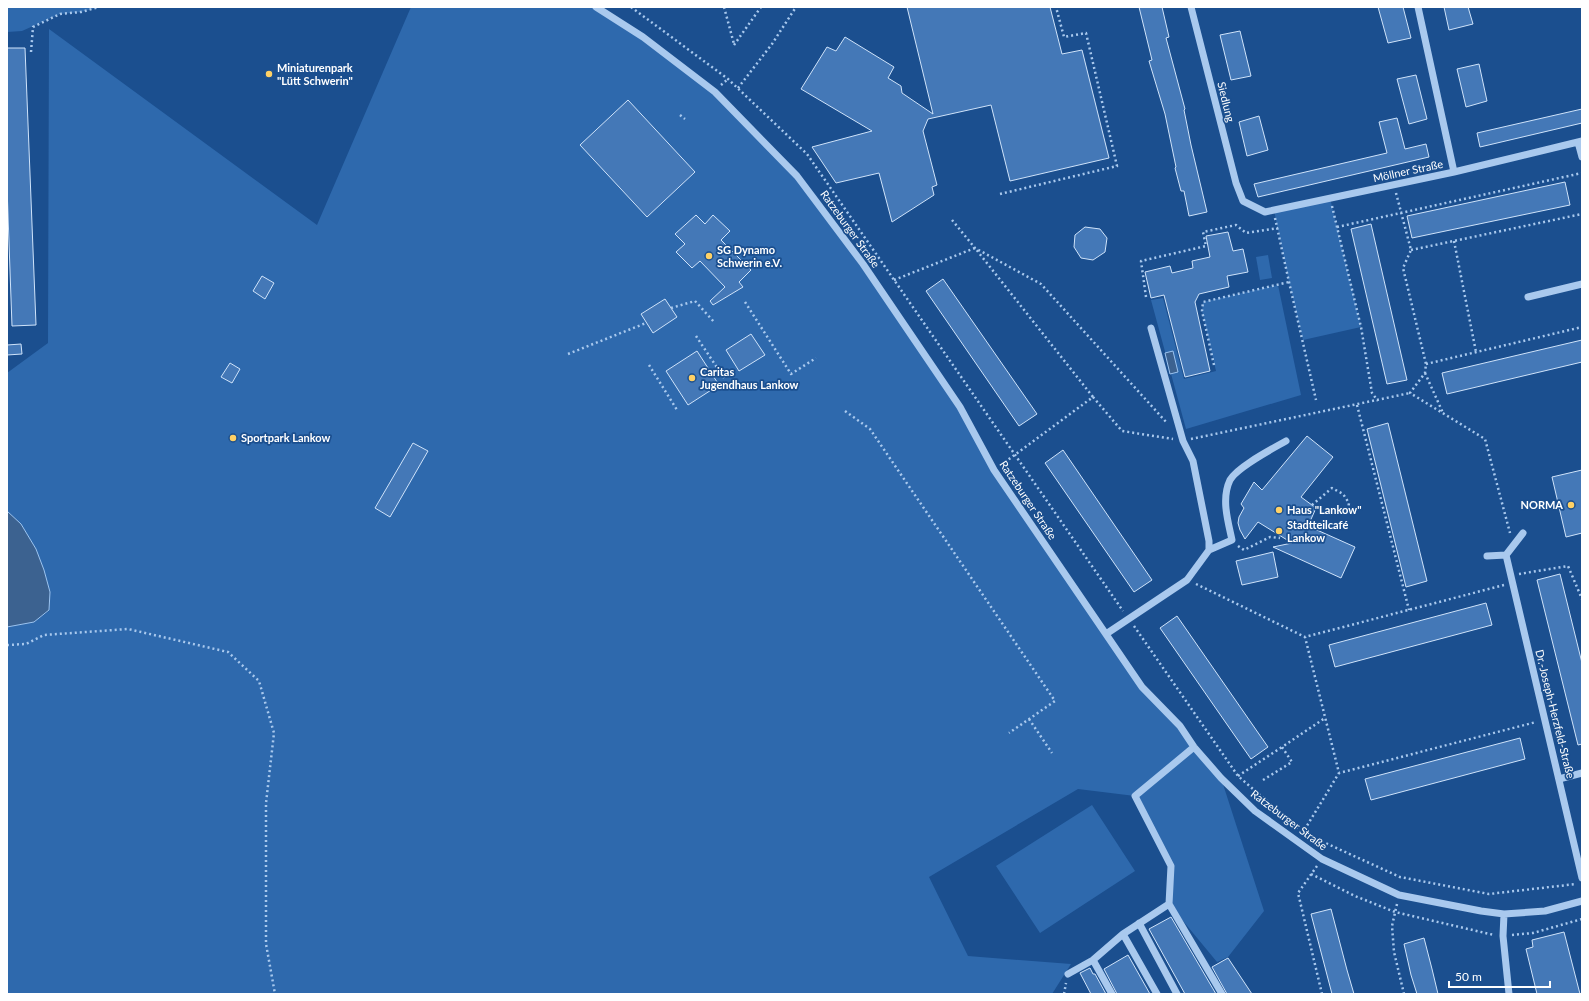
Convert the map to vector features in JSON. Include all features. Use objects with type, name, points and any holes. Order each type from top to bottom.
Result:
[{"type":"street","name":"Ratzeburger Straße","points":[[596,7],[642,37],[715,92],[797,176],[863,264],[960,407],[994,470],[1142,687],[1180,726],[1194,747],[1221,778],[1255,811],[1322,859],[1400,895],[1504,914],[1545,911],[1582,900]]},
{"type":"street","name":"Siedlung","points":[[1191,7],[1236,183],[1243,201]]},
{"type":"street","points":[[1418,7],[1454,172]]},
{"type":"street","name":"Möllner Straße","points":[[1243,201],[1265,212],[1454,172],[1580,141],[1582,157]]},
{"type":"street","points":[[1528,297],[1582,284]]},
{"type":"street","points":[[1151,328],[1183,441],[1193,462],[1209,541],[1209,550]]},
{"type":"street","points":[[1106,634],[1187,580],[1209,550],[1232,540],[1226,508],[1226,496],[1231,479],[1252,460],[1286,441]]},
{"type":"street","points":[[1487,556],[1506,555],[1523,533]]},
{"type":"street","name":"Dr.-Joseph-Herzfeld-Straße","points":[[1506,555],[1582,878]]},
{"type":"street","points":[[1194,747],[1135,796],[1171,866],[1169,904],[1222,994]]},
{"type":"street","points":[[1559,779],[1582,773]]},
{"type":"street","points":[[1068,974],[1093,960],[1123,934],[1169,904]]},
{"type":"street","points":[[1504,914],[1502,936],[1509,994]]},
{"type":"street","points":[[1139,923],[1177,994]]},
{"type":"street","points":[[1123,934],[1157,994]]},
{"type":"street","points":[[1093,960],[1112,994]]},
{"type":"path","points":[[32,52],[33,27],[60,14],[81,12],[99,7]]},
{"type":"path","points":[[631,7],[722,74],[806,154],[1238,776],[1303,832],[1324,844],[1400,877],[1489,894],[1569,886],[1582,883]]},
{"type":"path","points":[[724,7],[734,45],[761,7]]},
{"type":"path","points":[[738,88],[772,44],[796,7]]},
{"type":"path","points":[[1000,194],[1117,166],[1086,33],[1064,37],[1056,7]]},
{"type":"path","points":[[680,115],[685,119]]},
{"type":"path","points":[[1337,227],[1582,173]]},
{"type":"path","points":[[1394,185],[1411,250],[1404,268],[1426,364],[1425,374],[1444,414]]},
{"type":"path","points":[[1330,198],[1361,326],[1372,393],[1378,401]]},
{"type":"path","points":[[1274,210],[1316,400]]},
{"type":"path","points":[[1411,250],[1582,214]]},
{"type":"path","points":[[952,220],[1093,397],[1122,431],[1183,441],[1378,401],[1410,393],[1425,374]]},
{"type":"path","points":[[1146,297],[1141,261],[1206,246],[1203,232],[1236,225],[1246,233],[1278,228]]},
{"type":"path","points":[[1454,241],[1476,352]]},
{"type":"path","points":[[894,280],[975,248]]},
{"type":"path","points":[[975,248],[1040,284],[1168,423]]},
{"type":"path","points":[[1214,365],[1202,311],[1203,302],[1289,282]]},
{"type":"path","points":[[671,308],[695,301],[715,323]]},
{"type":"path","points":[[745,302],[791,374],[816,358]]},
{"type":"path","points":[[568,354],[646,323]]},
{"type":"path","points":[[1426,364],[1582,327]]},
{"type":"path","points":[[696,336],[724,378]]},
{"type":"path","points":[[650,365],[677,410]]},
{"type":"path","points":[[1410,393],[1485,439],[1514,546]]},
{"type":"path","points":[[994,470],[1093,397]]},
{"type":"path","points":[[1357,405],[1409,610]]},
{"type":"path","points":[[845,411],[870,429],[1054,701],[1009,733]]},
{"type":"path","points":[[1312,505],[1332,488],[1343,494],[1349,503],[1347,514]]},
{"type":"path","points":[[1232,540],[1244,550],[1270,537],[1280,538]]},
{"type":"path","points":[[1510,575],[1568,566],[1582,600]]},
{"type":"path","points":[[1187,580],[1305,637],[1512,583]]},
{"type":"path","points":[[7,645],[26,644],[44,635],[128,629],[228,652],[259,681],[274,733],[266,803],[266,944],[275,994]]},
{"type":"path","points":[[1305,637],[1339,773]]},
{"type":"path","points":[[1238,776],[1325,718]]},
{"type":"path","points":[[1029,719],[1052,753]]},
{"type":"path","points":[[1295,841],[1303,832],[1339,773],[1545,720]]},
{"type":"path","points":[[1263,780],[1292,762],[1282,747]]},
{"type":"path","points":[[1322,859],[1298,893],[1322,994]]},
{"type":"path","points":[[1311,874],[1354,896],[1395,912],[1502,936],[1533,933],[1582,919]]},
{"type":"path","points":[[1400,895],[1392,926],[1394,952],[1404,994]]},
{"type":"shaded area","points":[[7,7],[99,7],[81,12],[60,14],[22,31],[7,32]]},
{"type":"shaded area","points":[[411,7],[596,7],[715,92],[797,176],[960,407],[994,470],[1142,687],[1221,778],[1264,911],[1228,957],[1217,962],[1169,904],[1171,866],[1135,796],[1078,789],[929,877],[968,956],[1071,964],[1052,994],[7,994],[7,627],[34,622],[49,611],[50,592],[21,524],[7,511],[7,373],[48,343],[49,29],[317,225]]},
{"type":"shaded area","points":[[1330,198],[1361,327],[1303,340],[1274,210]]},
{"type":"shaded area","points":[[1268,255],[1272,278],[1260,280],[1256,257]]},
{"type":"shaded area","points":[[1278,285],[1301,395],[1186,429],[1151,300],[1163,298],[1184,379],[1216,371],[1202,311],[1203,302]]},
{"type":"shaded area","points":[[1173,351],[1178,372],[1170,374],[1165,353]]},
{"type":"shaded area","points":[[7,511],[21,524],[36,549],[50,592],[49,610],[34,622],[7,627]]},
{"type":"shaded area","points":[[1092,805],[1135,871],[1040,933],[996,866]]},
{"type":"building","points":[[907,7],[1050,7],[1062,54],[1082,50],[1109,158],[1010,181],[991,105],[928,119],[923,131],[937,185],[932,187],[934,195],[892,222],[879,173],[836,183],[812,147],[872,131],[801,89],[827,47],[836,51],[845,37],[894,67],[888,78],[901,86],[902,93],[933,114]]},
{"type":"building","points":[[1139,7],[1162,7],[1169,37],[1166,38],[1185,109],[1191,145],[1207,212],[1189,216],[1184,191],[1181,191],[1175,168],[1165,114],[1149,61],[1152,60]]},
{"type":"building","points":[[1378,7],[1403,7],[1411,38],[1388,43]]},
{"type":"building","points":[[1444,7],[1468,7],[1473,24],[1449,30]]},
{"type":"building","points":[[1240,31],[1251,76],[1231,80],[1220,35]]},
{"type":"building","points":[[7,48],[25,48],[36,325],[12,326],[7,187]]},
{"type":"building","points":[[1479,64],[1487,101],[1466,107],[1457,69]]},
{"type":"building","points":[[1416,75],[1427,119],[1409,124],[1397,79]]},
{"type":"building","points":[[628,100],[695,172],[647,217],[580,145]]},
{"type":"building","points":[[1582,109],[1582,123],[1480,147],[1477,133]]},
{"type":"building","points":[[1259,116],[1268,150],[1247,156],[1239,122]]},
{"type":"building","points":[[1397,118],[1405,149],[1426,144],[1429,157],[1258,197],[1254,184],[1387,153],[1379,122]]},
{"type":"building","points":[[1565,182],[1570,205],[1412,238],[1407,216]]},
{"type":"building","name":"SG Dynamo Schwerin e.V.","points":[[696,215],[705,224],[713,215],[730,231],[721,240],[751,270],[739,282],[743,287],[713,305],[710,301],[725,287],[700,261],[692,268],[676,252],[685,244],[675,234]]},
{"type":"building","points":[[1371,224],[1407,380],[1387,384],[1351,229]]},
{"type":"building","points":[[1085,227],[1100,229],[1107,238],[1105,252],[1093,260],[1081,258],[1074,247],[1075,235]]},
{"type":"building","points":[[1228,232],[1233,251],[1243,249],[1248,272],[1227,276],[1229,287],[1199,294],[1195,302],[1210,371],[1185,377],[1164,295],[1151,298],[1145,272],[1170,266],[1172,273],[1193,268],[1192,261],[1210,257],[1206,236]]},
{"type":"building","points":[[262,276],[274,283],[265,299],[253,291]]},
{"type":"building","points":[[943,279],[1037,414],[1019,426],[926,291]]},
{"type":"building","points":[[665,299],[677,317],[653,333],[641,314]]},
{"type":"building","points":[[751,334],[765,355],[739,371],[726,350]]},
{"type":"building","points":[[1582,340],[1582,362],[1447,394],[1442,373]]},
{"type":"building","points":[[21,344],[22,354],[7,355],[7,345]]},
{"type":"building","name":"Caritas Jugendhaus Lankow","points":[[697,351],[719,385],[688,405],[666,371]]},
{"type":"building","points":[[230,363],[240,369],[232,383],[221,377]]},
{"type":"building","points":[[1388,423],[1427,581],[1406,587],[1367,429]]},
{"type":"building","name":"Haus \"Lankow\"","points":[[1307,436],[1333,457],[1301,497],[1316,508],[1308,526],[1355,547],[1341,578],[1273,547],[1292,543],[1258,522],[1245,539],[1238,523],[1239,517],[1244,508],[1241,504],[1254,482],[1262,490]]},
{"type":"building","points":[[413,443],[428,451],[390,517],[375,508]]},
{"type":"building","points":[[1063,450],[1152,580],[1134,592],[1045,463]]},
{"type":"building","name":"NORMA","points":[[1582,470],[1582,533],[1566,537],[1552,477]]},
{"type":"building","points":[[1273,552],[1278,577],[1242,585],[1236,561]]},
{"type":"building","points":[[1560,574],[1582,663],[1582,744],[1578,745],[1537,580]]},
{"type":"building","points":[[1486,603],[1492,625],[1335,667],[1329,645]]},
{"type":"building","points":[[1177,616],[1268,747],[1251,759],[1160,628]]},
{"type":"building","points":[[1520,738],[1525,759],[1371,800],[1365,779]]},
{"type":"building","points":[[1331,909],[1354,994],[1332,994],[1311,914]]},
{"type":"building","points":[[1171,917],[1216,994],[1185,994],[1149,929]]},
{"type":"building","points":[[1564,932],[1580,994],[1537,994],[1526,949],[1533,947],[1532,940]]},
{"type":"building","points":[[1424,938],[1438,994],[1417,994],[1411,975],[1404,944]]},
{"type":"building","points":[[1128,955],[1150,994],[1117,994],[1104,969]]},
{"type":"building","points":[[1228,958],[1252,994],[1227,994],[1212,967]]},
{"type":"building","points":[[1090,968],[1106,994],[1091,994],[1080,973]]},
{"type":"place","name":"Miniaturenpark \"Lütt Schwerin\"","points":[[269,74]]},
{"type":"place","name":"SG Dynamo Schwerin e.V.","points":[[709,256]]},
{"type":"place","name":"Caritas Jugendhaus Lankow","points":[[692,378]]},
{"type":"place","name":"Sportpark Lankow","points":[[233,438]]},
{"type":"place","name":"NORMA","points":[[1571,505]]},
{"type":"place","name":"Haus \"Lankow\"","points":[[1279,510]]},
{"type":"place","name":"Stadtteilcafé Lankow","points":[[1279,531]]}]
